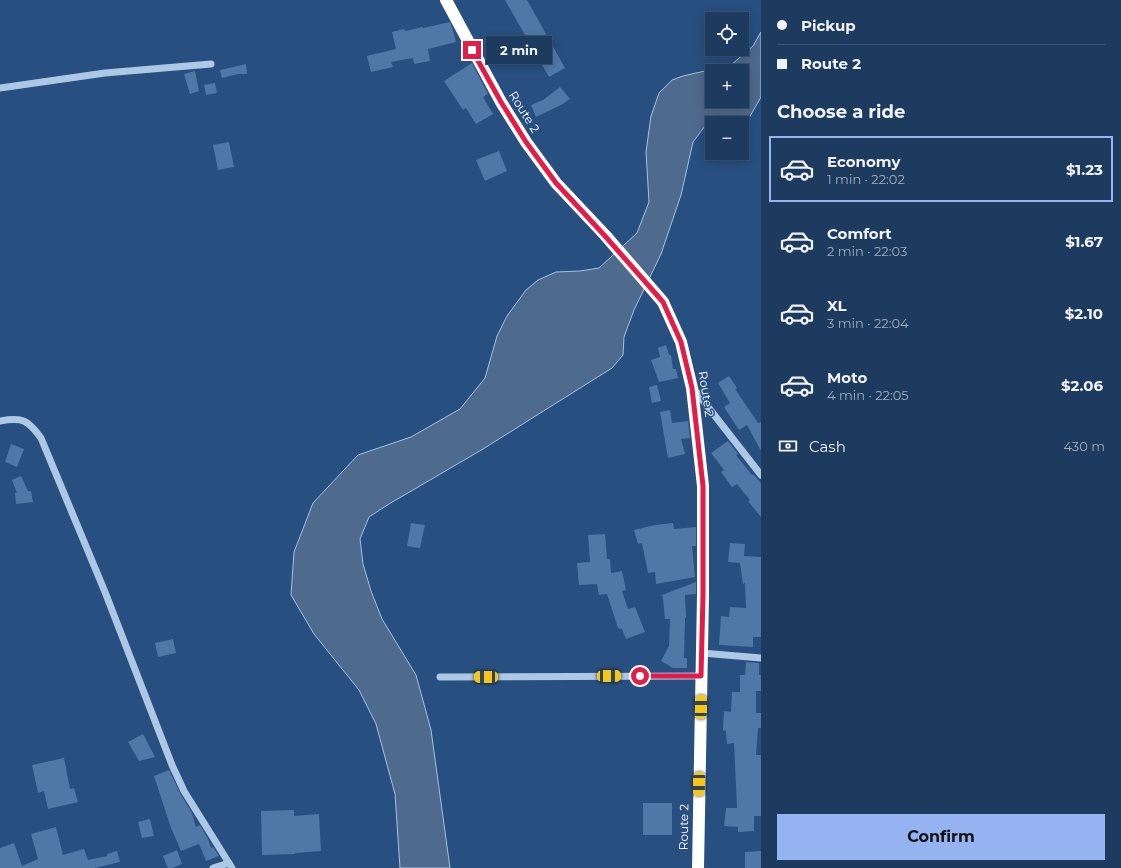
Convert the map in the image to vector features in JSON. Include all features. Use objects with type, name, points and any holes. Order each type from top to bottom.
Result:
[{"type":"highway","name":"Route 2","points":[[446,0],[501,102],[526,142],[556,183],[663,302],[681,342],[692,388],[703,486],[698,868]]},
{"type":"street","points":[[0,88],[105,74],[211,64]]},
{"type":"street","points":[[692,388],[761,475]]},
{"type":"street","points":[[0,421],[14,418],[25,421],[32,426],[41,438],[105,592],[172,765],[184,791],[230,866],[213,868]]},
{"type":"street","points":[[702,652],[761,658]]},
{"type":"street","points":[[440,677],[701,676]]},
{"type":"water","points":[[761,32],[761,97],[749,118],[749,116],[705,116],[705,126],[693,142],[681,195],[661,254],[634,310],[624,337],[623,355],[612,368],[483,449],[369,517],[360,539],[363,564],[371,591],[382,619],[416,675],[431,730],[450,868],[400,868],[395,794],[376,724],[359,690],[314,634],[291,595],[294,552],[313,503],[358,455],[411,437],[460,409],[485,378],[497,336],[507,316],[526,290],[538,280],[556,272],[580,271],[599,268],[637,233],[649,202],[646,152],[651,116],[659,93],[672,80],[705,71],[705,108],[749,108],[749,64],[732,64],[741,56],[749,56],[749,49],[753,46]]},
{"type":"building","points":[[505,0],[527,0],[565,68],[549,77]]},
{"type":"building","points":[[450,22],[456,42],[428,49],[430,61],[414,64],[413,58],[391,62],[393,67],[371,72],[367,56],[396,49],[392,32],[404,29],[405,31],[423,28]]},
{"type":"building","points":[[472,63],[488,94],[483,97],[493,114],[476,124],[466,108],[463,110],[444,81]]},
{"type":"building","points":[[246,64],[247,74],[238,74],[222,78],[220,70]]},
{"type":"building","points":[[195,71],[199,91],[190,94],[184,74]]},
{"type":"building","points":[[215,83],[217,93],[206,95],[204,85]]},
{"type":"building","points":[[560,87],[570,99],[536,117],[531,105],[543,100]]},
{"type":"building","points":[[229,142],[234,167],[218,170],[213,145]]},
{"type":"building","points":[[499,151],[507,171],[485,181],[476,160]]},
{"type":"building","points":[[666,345],[669,355],[671,355],[673,369],[676,369],[678,378],[659,382],[651,360],[660,357],[658,348]]},
{"type":"building","points":[[729,376],[737,388],[735,389],[758,423],[761,422],[761,451],[747,425],[739,430],[724,407],[730,403],[718,383]]},
{"type":"building","points":[[657,385],[661,401],[652,403],[649,387]]},
{"type":"building","points":[[670,410],[672,423],[688,421],[690,438],[681,439],[685,454],[668,458],[660,412]]},
{"type":"building","points":[[728,441],[738,454],[736,455],[752,475],[753,474],[761,483],[761,517],[737,484],[732,487],[721,472],[724,470],[711,453]]},
{"type":"building","points":[[11,444],[24,449],[17,467],[5,462]]},
{"type":"building","points":[[21,476],[28,491],[31,491],[33,502],[16,504],[15,493],[17,493],[12,480]]},
{"type":"building","points":[[411,523],[425,525],[420,548],[407,546]]},
{"type":"building","points":[[673,523],[674,529],[696,527],[696,546],[692,546],[695,577],[656,584],[655,572],[648,573],[642,543],[638,544],[634,530],[655,525]]},
{"type":"building","points":[[605,534],[607,559],[610,559],[611,573],[622,571],[626,590],[622,591],[628,609],[635,607],[645,632],[626,639],[622,629],[618,628],[607,594],[599,595],[597,584],[579,585],[577,563],[590,562],[588,535]]},
{"type":"building","points":[[730,543],[745,544],[744,556],[761,557],[761,637],[753,637],[753,647],[719,645],[721,616],[729,617],[730,607],[746,608],[745,583],[743,584],[740,563],[728,562]]},
{"type":"building","points":[[696,582],[696,594],[685,595],[686,618],[684,658],[687,658],[687,668],[673,668],[661,661],[669,646],[670,619],[665,619],[662,595]]},
{"type":"building","points":[[173,639],[176,653],[158,657],[155,643]]},
{"type":"building","points":[[746,662],[759,663],[759,675],[761,675],[761,691],[756,691],[756,713],[761,713],[761,728],[758,728],[756,755],[761,755],[761,816],[754,816],[754,831],[738,832],[738,827],[724,826],[726,808],[737,808],[734,743],[727,744],[726,731],[723,730],[724,711],[731,712],[732,692],[740,692],[740,675],[745,675]]},
{"type":"building","points":[[143,734],[155,757],[139,761],[128,742]]},
{"type":"building","points":[[64,758],[70,789],[74,788],[78,802],[48,809],[44,791],[38,793],[32,765]]},
{"type":"building","points":[[169,770],[192,813],[196,827],[200,825],[211,848],[213,847],[219,856],[206,861],[199,844],[181,851],[171,828],[154,776]]},
{"type":"building","points":[[643,803],[672,803],[672,835],[643,835]]},
{"type":"building","points":[[294,810],[294,816],[319,814],[321,851],[295,854],[262,855],[261,811]]},
{"type":"building","points":[[150,819],[154,836],[142,838],[138,822]]},
{"type":"building","points":[[56,827],[63,855],[84,849],[88,860],[107,856],[107,854],[117,851],[120,862],[95,868],[0,868],[0,848],[14,843],[22,866],[38,859],[31,834]]},
{"type":"building","points":[[177,850],[182,864],[168,868],[163,856]]},
{"type":"building","points":[[761,851],[761,868],[745,868],[745,852]]},
{"type":"route","points":[[472,50],[501,102],[526,142],[556,183],[663,302],[681,342],[692,388],[703,486],[701,676],[640,676]]}]
